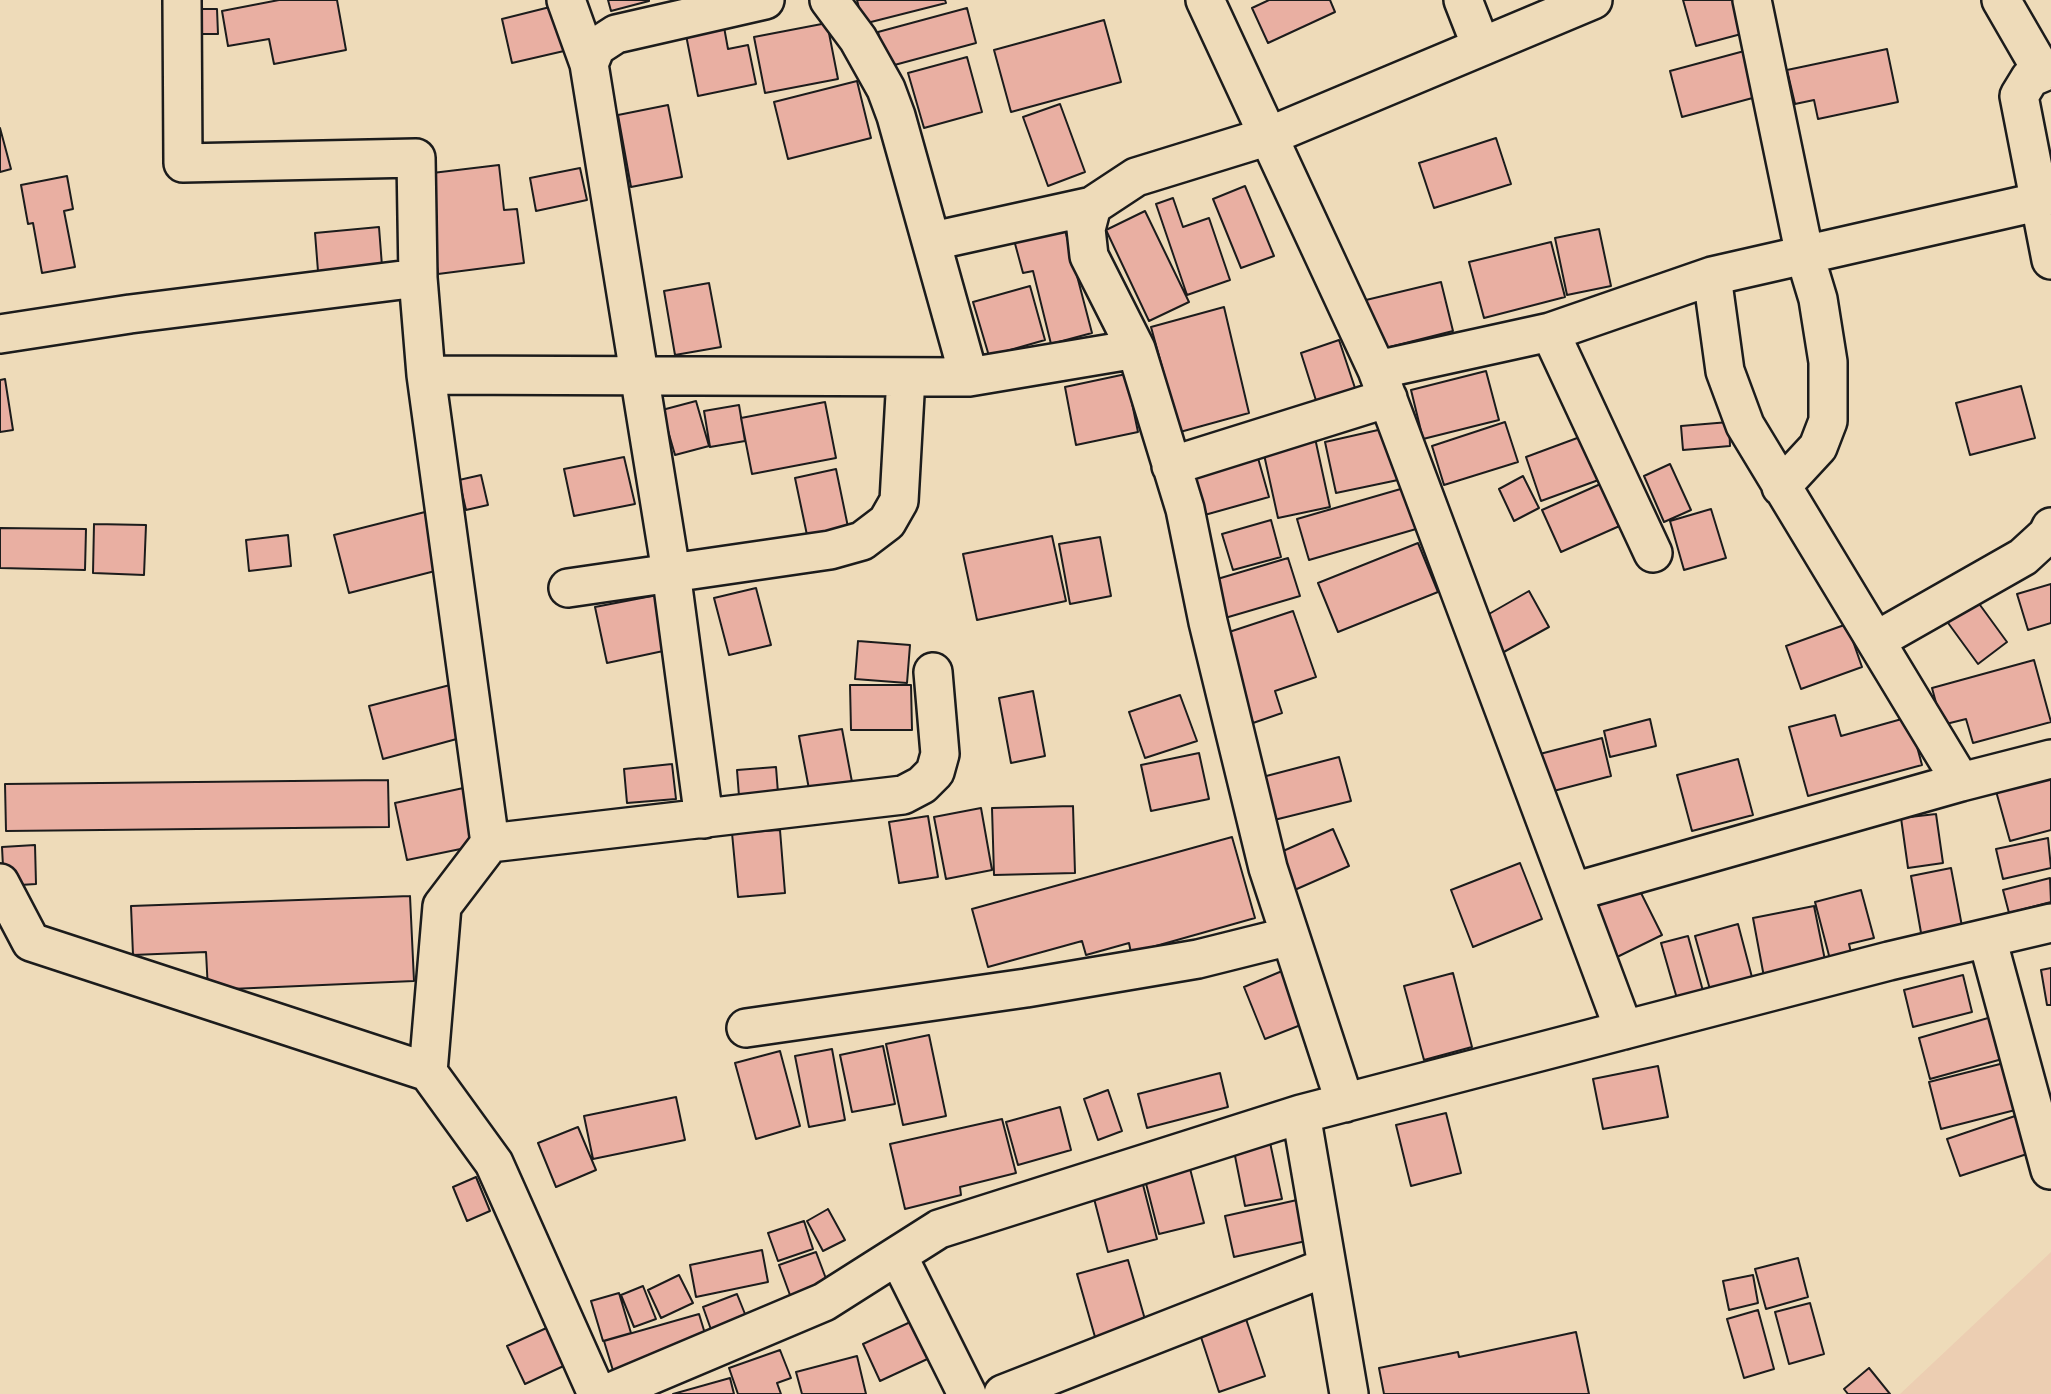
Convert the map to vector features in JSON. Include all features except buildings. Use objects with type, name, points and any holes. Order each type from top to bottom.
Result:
[{"type":"street","points":[[182,0],[183,163],[416,158],[418,278],[426,375],[490,843],[442,906],[428,1072]]},
{"type":"street","points":[[566,0],[589,64],[671,572],[704,819]]},
{"type":"street","points":[[589,64],[596,47],[615,34],[765,0]]},
{"type":"street","points":[[829,0],[858,39],[886,89],[907,149],[970,377]]},
{"type":"street","points":[[1205,0],[1382,384],[1625,1030]]},
{"type":"street","points":[[1463,0],[1481,46]]},
{"type":"street","points":[[933,242],[1092,206],[1136,177],[1269,136],[1593,0]]},
{"type":"street","points":[[1752,0],[1805,256],[1818,299],[1828,362],[1828,421],[1818,447],[1781,487]]},
{"type":"street","points":[[2001,0],[2047,70],[2030,78],[2019,96],[2037,202],[2051,260]]},
{"type":"street","points":[[1171,466],[1382,384],[1550,332],[1712,276],[2037,202]]},
{"type":"street","points":[[1092,206],[1086,229],[1089,256],[1136,349],[1185,509],[1208,622],[1268,868],[1345,1103]]},
{"type":"street","points":[[1712,276],[1725,370],[1745,425],[1961,782]]},
{"type":"street","points":[[0,334],[130,314],[418,278]]},
{"type":"street","points":[[1550,332],[1653,553]]},
{"type":"street","points":[[426,375],[970,377],[1136,349]]},
{"type":"street","points":[[568,587],[830,550],[862,541],[887,522],[899,501],[906,377]]},
{"type":"street","points":[[1877,640],[2024,557],[2050,533]]},
{"type":"street","points":[[490,843],[903,795],[922,785],[935,772],[940,754],[933,672]]},
{"type":"street","points":[[1573,892],[2051,759]]},
{"type":"street","points":[[0,883],[31,942],[428,1072],[494,1163],[597,1394]]},
{"type":"street","points":[[606,1394],[824,1302],[939,1229],[1301,1114],[2051,923]]},
{"type":"street","points":[[746,1028],[1026,988],[1198,959],[1290,936]]},
{"type":"street","points":[[1987,938],[2050,1170]]},
{"type":"street","points":[[1301,1114],[1349,1394]]},
{"type":"street","points":[[898,1256],[967,1394]]},
{"type":"street","points":[[1003,1394],[1327,1267]]},
{"type":"shaded area","points":[[2051,1252],[2051,1394],[1900,1394]]}]
